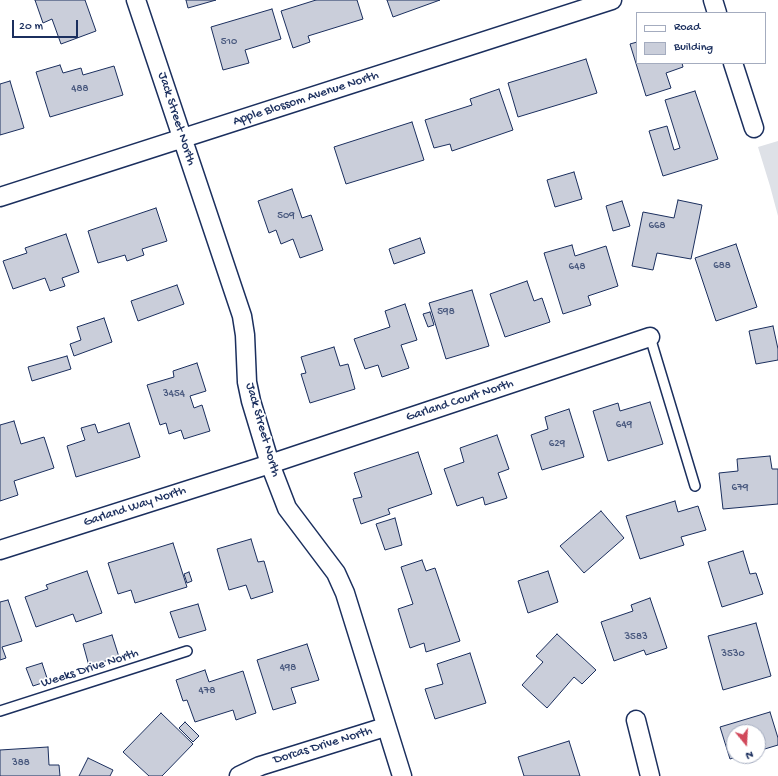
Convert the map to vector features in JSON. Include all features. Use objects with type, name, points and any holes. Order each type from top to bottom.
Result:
[{"type":"street","name":"Jack Street North","points":[[136,0],[242,316],[245,335],[247,382],[251,401],[270,464],[287,508],[336,574],[342,587],[385,727],[402,776]]},
{"type":"street","name":"Apple Blossom Avenue North","points":[[0,197],[612,0]]},
{"type":"street","points":[[713,0],[717,12]]},
{"type":"street","points":[[733,64],[754,128]]},
{"type":"street","name":"Garland Court North","points":[[270,464],[650,338]]},
{"type":"street","name":"Garland Way North","points":[[0,550],[270,464]]},
{"type":"street","points":[[636,720],[650,776]]},
{"type":"street","name":"Dorcas Drive North","points":[[239,776],[260,766],[385,727]]},
{"type":"lane","points":[[650,338],[695,486]]},
{"type":"lane","name":"Weeks Drive North","points":[[0,711],[187,651]]},
{"type":"shaded area","points":[[778,141],[778,216],[758,147]]},
{"type":"building","points":[[35,0],[85,0],[96,31],[61,44],[52,19],[43,23]]},
{"type":"building","points":[[186,0],[216,0],[188,8]]},
{"type":"building","points":[[316,0],[357,0],[363,19],[308,36],[310,42],[293,48],[281,11]]},
{"type":"building","points":[[387,0],[440,0],[393,17]]},
{"type":"building","points":[[272,9],[281,39],[245,50],[249,63],[223,70],[211,27]]},
{"type":"building","points":[[636,42],[636,64],[630,44]]},
{"type":"building","points":[[586,59],[597,93],[518,117],[508,83]]},
{"type":"building","points":[[636,64],[682,64],[683,67],[666,73],[671,88],[646,96]]},
{"type":"building","points":[[60,65],[63,73],[81,68],[83,75],[114,66],[123,95],[50,117],[36,72]]},
{"type":"building","points":[[10,81],[24,128],[0,135],[0,84]]},
{"type":"building","points":[[499,89],[513,130],[452,151],[450,144],[434,148],[425,120],[472,105],[470,99]]},
{"type":"building","points":[[695,91],[718,159],[663,176],[649,131],[667,126],[674,150],[680,148],[665,100]]},
{"type":"building","points":[[412,122],[424,160],[346,184],[334,147]]},
{"type":"building","points":[[574,172],[582,199],[555,207],[547,180]]},
{"type":"building","points":[[292,189],[302,218],[311,215],[323,250],[300,258],[293,239],[281,244],[276,230],[269,233],[258,201]]},
{"type":"building","points":[[678,200],[702,205],[691,259],[657,253],[653,270],[632,266],[643,212],[674,218]]},
{"type":"building","points":[[622,201],[630,226],[613,231],[606,206]]},
{"type":"building","points":[[156,208],[167,241],[142,249],[144,255],[127,261],[125,255],[98,263],[88,231]]},
{"type":"building","points":[[66,234],[79,272],[62,278],[65,286],[50,291],[45,278],[13,289],[3,261],[27,253],[25,248]]},
{"type":"building","points":[[420,238],[425,253],[394,264],[389,249]]},
{"type":"building","points":[[736,244],[757,307],[716,321],[695,258]]},
{"type":"building","points":[[572,245],[575,256],[606,246],[618,286],[588,296],[591,305],[563,314],[544,253]]},
{"type":"building","points":[[527,281],[534,301],[542,298],[550,322],[505,337],[490,294]]},
{"type":"building","points":[[177,285],[184,304],[138,321],[131,301]]},
{"type":"building","points":[[472,290],[489,346],[446,359],[429,303]]},
{"type":"building","points":[[405,304],[417,340],[401,345],[409,368],[382,377],[378,365],[365,369],[354,339],[390,327],[385,311]]},
{"type":"building","points":[[430,312],[434,325],[428,327],[423,314]]},
{"type":"building","points":[[104,318],[112,342],[74,356],[70,344],[81,340],[77,327]]},
{"type":"building","points":[[773,326],[778,349],[778,360],[756,364],[749,331]]},
{"type":"building","points":[[334,347],[340,366],[348,364],[355,389],[310,403],[301,374],[306,373],[301,357]]},
{"type":"building","points":[[67,356],[71,369],[32,381],[28,367]]},
{"type":"building","points":[[197,363],[206,391],[190,396],[194,408],[202,405],[210,431],[184,439],[181,430],[169,434],[166,423],[160,425],[147,385],[174,377],[173,371]]},
{"type":"building","points":[[650,402],[663,444],[608,461],[593,411],[618,403],[620,411]]},
{"type":"building","points":[[569,409],[584,457],[542,470],[531,435],[548,429],[545,417]]},
{"type":"building","points":[[14,421],[21,444],[44,437],[54,468],[14,481],[18,495],[0,501],[0,425]]},
{"type":"building","points":[[129,423],[140,457],[76,477],[67,446],[85,440],[81,428],[95,424],[98,433]]},
{"type":"building","points":[[497,435],[509,469],[498,473],[507,498],[485,505],[483,497],[457,506],[444,469],[464,462],[460,448]]},
{"type":"building","points":[[418,452],[432,494],[388,509],[390,514],[361,524],[353,499],[362,497],[354,473]]},
{"type":"building","points":[[770,456],[772,469],[778,469],[778,504],[723,509],[719,473],[738,471],[737,459]]},
{"type":"building","points":[[675,501],[678,512],[698,506],[706,530],[681,537],[684,545],[640,559],[626,516]]},
{"type":"building","points":[[601,511],[624,538],[584,573],[560,546]]},
{"type":"building","points":[[395,518],[402,545],[385,550],[376,524]]},
{"type":"building","points":[[251,539],[258,562],[264,561],[273,592],[251,599],[246,585],[229,590],[217,549]]},
{"type":"building","points":[[173,543],[187,587],[135,603],[131,590],[118,594],[108,563]]},
{"type":"building","points":[[743,551],[750,574],[756,573],[763,594],[722,607],[708,562]]},
{"type":"building","points":[[422,560],[426,571],[435,568],[460,641],[426,652],[424,643],[410,648],[398,609],[413,604],[401,567]]},
{"type":"building","points":[[87,571],[102,613],[76,622],[73,614],[36,627],[25,597],[48,589],[46,585]]},
{"type":"building","points":[[548,571],[558,602],[528,613],[518,581]]},
{"type":"building","points":[[189,572],[192,581],[187,583],[184,574]]},
{"type":"building","points":[[650,598],[667,648],[646,655],[644,650],[614,661],[601,622],[633,611],[631,605]]},
{"type":"building","points":[[8,600],[22,641],[2,647],[6,658],[0,660],[0,602]]},
{"type":"building","points":[[198,604],[206,630],[179,638],[170,612]]},
{"type":"building","points":[[756,623],[771,676],[723,690],[708,636]]},
{"type":"building","points":[[557,634],[596,670],[582,684],[574,677],[547,708],[522,685],[543,662],[536,656]]},
{"type":"building","points":[[112,635],[119,657],[89,666],[83,644]]},
{"type":"building","points":[[307,644],[319,680],[291,688],[296,703],[273,710],[257,660]]},
{"type":"building","points":[[470,653],[486,703],[435,719],[425,689],[443,684],[437,664]]},
{"type":"building","points":[[42,663],[48,681],[33,686],[26,668]]},
{"type":"building","points":[[205,670],[209,682],[243,671],[256,713],[236,720],[233,710],[195,722],[187,700],[183,701],[176,680]]},
{"type":"building","points":[[770,712],[778,738],[778,745],[766,749],[766,724],[730,724]]},
{"type":"building","points":[[161,713],[193,744],[162,776],[149,776],[123,752]]},
{"type":"building","points":[[185,722],[199,736],[193,742],[179,728]]},
{"type":"building","points":[[726,725],[726,746],[720,727]]},
{"type":"building","points":[[569,741],[580,776],[524,776],[518,757]]},
{"type":"building","points":[[48,747],[49,765],[59,765],[60,776],[0,776],[0,750]]},
{"type":"building","points":[[88,758],[113,770],[110,776],[79,776]]}]
